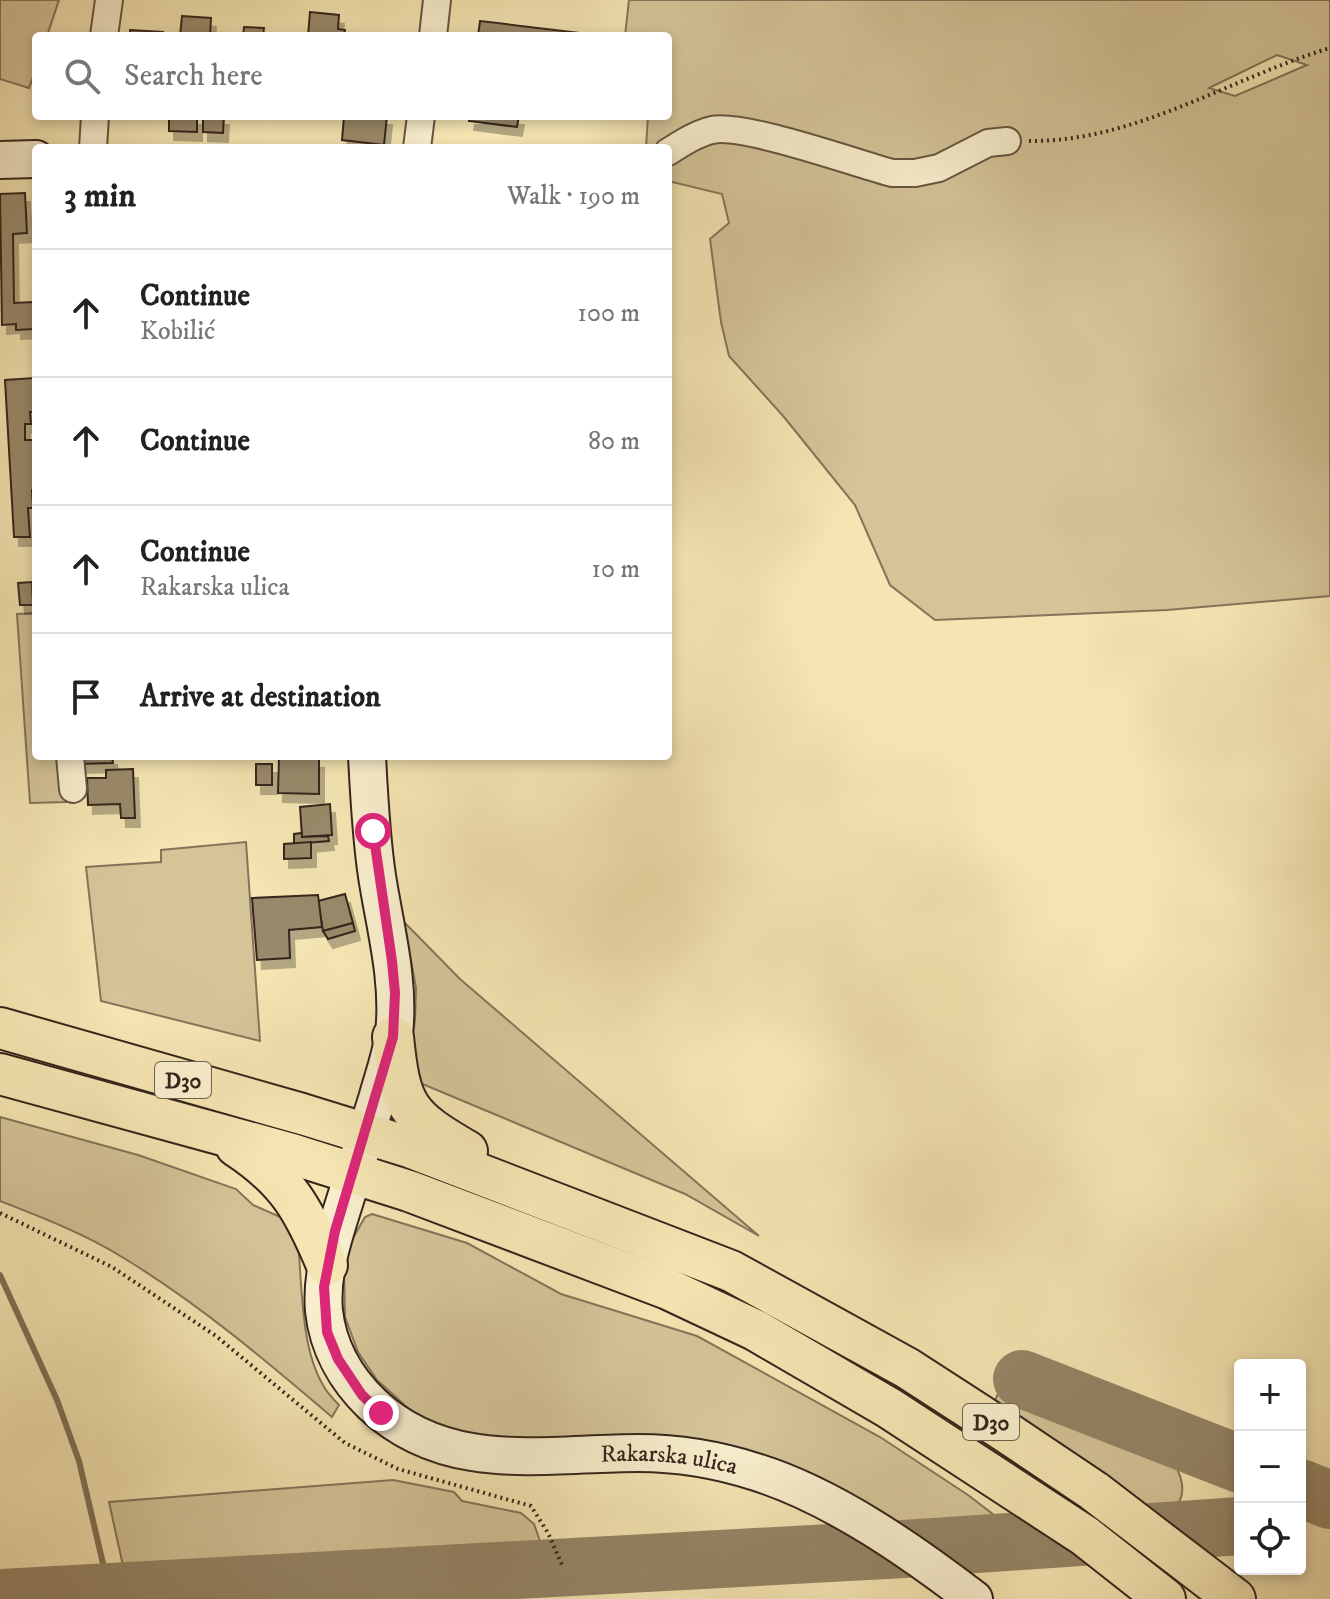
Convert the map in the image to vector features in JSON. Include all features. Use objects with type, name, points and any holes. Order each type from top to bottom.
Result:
[{"type":"main road","points":[[0,160],[32,159]]},
{"type":"main road","name":"Rakarska ulica","points":[[367,760],[374,853],[395,993],[393,1037],[327,1265],[324,1287],[327,1332],[351,1380],[381,1413],[409,1432],[442,1446],[477,1455],[641,1453],[692,1457],[757,1472],[833,1505],[904,1549],[974,1599]]},
{"type":"main road","name":"D30","points":[[0,1028],[412,1148],[731,1271],[907,1368],[1094,1491],[1235,1599]]},
{"type":"main road","points":[[393,1037],[396,1064],[406,1100],[421,1122],[431,1130],[473,1154],[603,1208],[647,1237]]},
{"type":"main road","name":"D30","points":[[0,1074],[292,1154],[409,1191],[668,1289],[755,1330],[957,1451],[1085,1536],[1165,1599]]},
{"type":"main road","points":[[219,1136],[261,1163],[291,1193],[310,1222],[327,1265]]},
{"type":"street","points":[[105,32],[109,0]]},
{"type":"street","points":[[433,32],[437,0]]},
{"type":"street","points":[[93,144],[95,120]]},
{"type":"street","points":[[418,144],[420,120]]},
{"type":"street","points":[[672,150],[694,136],[726,129],[892,173],[915,173],[939,168],[988,143],[1007,141]]},
{"type":"street","points":[[70,760],[73,789]]},
{"type":"path","points":[[1007,141],[1046,141],[1121,128],[1206,97],[1301,56],[1330,48]]},
{"type":"path","points":[[0,1213],[112,1267],[216,1336],[345,1443],[398,1469],[531,1506],[548,1533],[563,1567]]},
{"type":"shaded area","points":[[0,0],[59,0],[48,32],[32,32],[32,80],[29,88],[0,79]]},
{"type":"shaded area","points":[[629,0],[1330,0],[1330,596],[1167,610],[935,620],[890,585],[855,505],[784,417],[729,356],[721,322],[710,239],[729,223],[722,194],[672,182],[672,144],[646,144],[648,120],[672,120],[672,32],[625,32]],"holes":[[[1277,55],[1307,65],[1235,96],[1209,88]]]},
{"type":"shaded area","points":[[32,613],[32,760],[64,760],[66,802],[30,803],[17,614]]},
{"type":"shaded area","points":[[246,842],[260,1041],[101,1001],[86,867],[161,862],[161,850]]},
{"type":"shaded area","points":[[404,922],[460,979],[759,1236],[685,1194],[420,1083],[410,1049],[416,988]]},
{"type":"shaded area","points":[[0,1117],[138,1155],[236,1189],[253,1205],[296,1224],[305,1328],[315,1368],[326,1391],[339,1405],[332,1417],[230,1333],[150,1275],[93,1241],[0,1201]]},
{"type":"shaded area","points":[[372,1214],[467,1243],[561,1294],[697,1336],[880,1437],[968,1495],[1011,1528],[903,1533],[842,1493],[545,1441],[486,1437],[437,1427],[410,1410],[377,1380],[358,1352],[345,1317],[344,1268],[353,1238],[365,1217]]},
{"type":"shaded area","points":[[1001,1387],[1175,1465],[1182,1484],[1180,1500],[1170,1512],[1150,1519],[993,1405]]},
{"type":"shaded area","points":[[393,1480],[454,1492],[462,1501],[521,1513],[534,1524],[543,1550],[125,1575],[109,1502]]},
{"type":"building","points":[[310,12],[339,15],[338,29],[345,30],[345,32],[308,32]]},
{"type":"building","points":[[182,16],[211,18],[210,32],[180,32]]},
{"type":"building","points":[[480,21],[572,32],[479,32]]},
{"type":"building","points":[[244,27],[264,28],[264,32],[243,32]]},
{"type":"building","points":[[169,120],[197,120],[197,132],[169,131]]},
{"type":"building","points":[[203,120],[224,120],[223,133],[203,132]]},
{"type":"building","points":[[344,120],[387,120],[384,144],[342,140]]},
{"type":"building","points":[[469,120],[518,120],[517,127]]},
{"type":"building","points":[[25,193],[27,233],[13,234],[14,303],[32,302],[32,329],[16,330],[16,324],[2,325],[0,194]]},
{"type":"building","points":[[32,378],[31,424],[25,424],[25,440],[32,440],[32,508],[28,508],[30,537],[14,537],[5,380]]},
{"type":"building","points":[[32,582],[32,605],[20,605],[18,583]]},
{"type":"building","points":[[78,760],[113,760],[113,763],[78,764]]},
{"type":"building","points":[[279,760],[319,760],[319,794],[278,793]]},
{"type":"building","points":[[256,764],[272,764],[272,785],[256,785]]},
{"type":"building","points":[[133,769],[135,818],[121,818],[120,804],[88,805],[87,778],[106,778],[106,770]]},
{"type":"building","points":[[330,804],[332,835],[302,837],[300,807]]},
{"type":"building","points":[[302,833],[302,837],[328,836],[329,841],[294,844],[294,834]]},
{"type":"building","points":[[311,842],[311,858],[284,859],[284,844]]},
{"type":"building","points":[[345,894],[353,923],[323,931],[318,901]]},
{"type":"building","points":[[318,895],[322,927],[289,930],[290,958],[257,960],[252,898]]},
{"type":"building","points":[[353,923],[355,931],[328,939],[323,931]]},
{"type":"waterway","points":[[0,1275],[57,1400],[79,1461],[105,1572]]},
{"type":"taxiway","points":[[1022,1379],[1234,1462]]},
{"type":"taxiway","points":[[1306,1490],[1330,1500]]},
{"type":"taxiway","points":[[0,1598],[904,1549],[1234,1526]]},
{"type":"route","points":[[373,831],[392,961],[395,993],[393,1037],[389,1059],[335,1231],[327,1265],[324,1309],[327,1332],[338,1359],[362,1395],[381,1413]]}]
